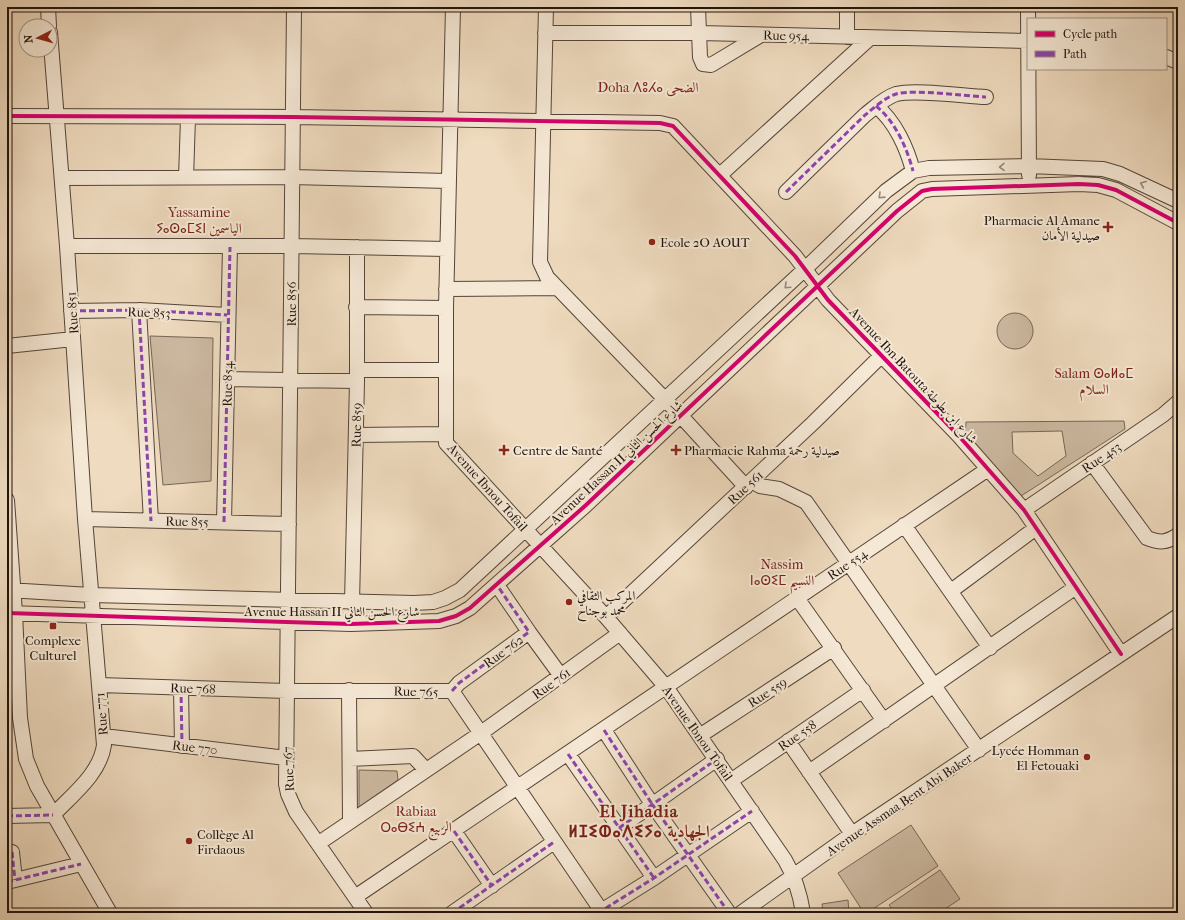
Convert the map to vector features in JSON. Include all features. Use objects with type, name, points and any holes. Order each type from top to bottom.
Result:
[{"type":"street","points":[[48,7],[49,18]]},
{"type":"street","name":"Rue 856","points":[[289,601],[294,7]]},
{"type":"street","name":"Avenue Ibnou Tofail","points":[[452,7],[446,249],[446,443],[539,546],[606,617],[666,687],[732,780],[794,876],[801,894],[803,913]]},
{"type":"street","points":[[546,7],[540,262],[547,278],[749,484],[779,489],[806,502],[850,562],[979,750]]},
{"type":"street","points":[[698,7],[700,57],[703,64],[707,66],[725,58],[761,35]]},
{"type":"street","points":[[847,7],[847,36]]},
{"type":"street","points":[[1028,7],[1028,18]]},
{"type":"street","name":"Rue 954","points":[[545,33],[698,33],[1027,41]]},
{"type":"street","points":[[720,174],[870,38]]},
{"type":"street","points":[[1167,57],[1178,62]]},
{"type":"street","name":"Rue 851","points":[[52,58],[67,246],[91,595]]},
{"type":"street","points":[[1027,70],[1029,184]]},
{"type":"street","points":[[786,192],[876,106],[895,94],[904,93],[986,97]]},
{"type":"street","points":[[876,106],[884,112],[907,150],[913,171]]},
{"type":"street","name":"Avenue Ibn Batouta شارع ابن بطوطة","points":[[7,116],[188,118],[293,117],[668,124],[677,129],[720,174],[805,269],[828,300],[882,355],[1024,510],[1121,654]]},
{"type":"street","points":[[186,178],[188,118]]},
{"type":"street","name":"Avenue Hassan II شارع الحسن الثاني","points":[[10,590],[91,595],[352,603],[433,602],[445,598],[460,590],[805,269],[886,191],[913,171],[930,168],[1028,166],[1103,169],[1126,177],[1178,201]]},
{"type":"street","points":[[62,178],[292,177],[448,181]]},
{"type":"street","name":"Avenue Hassan II شارع الحسن الثاني","points":[[11,613],[92,617],[351,624],[439,621],[456,616],[470,608],[539,546],[681,416],[902,207],[922,191],[943,187],[1029,184],[1098,185],[1116,190],[1178,223]]},
{"type":"street","points":[[67,246],[292,246],[446,249]]},
{"type":"street","name":"Rue 854","points":[[224,522],[227,315],[230,247]]},
{"type":"street","name":"Rue 859","points":[[352,603],[357,376],[356,247]]},
{"type":"street","points":[[446,289],[557,288]]},
{"type":"street","points":[[356,307],[446,308]]},
{"type":"street","points":[[139,310],[151,520]]},
{"type":"street","name":"Rue 853","points":[[71,311],[139,310],[227,315]]},
{"type":"street","points":[[7,346],[73,339]]},
{"type":"street","name":"Rue 561","points":[[606,617],[749,484],[882,355]]},
{"type":"street","points":[[227,379],[291,381],[446,370]]},
{"type":"street","name":"Rue 453","points":[[1024,510],[1163,415],[1178,402]]},
{"type":"street","points":[[356,435],[446,434]]},
{"type":"street","points":[[1092,463],[1147,538],[1157,542],[1164,542],[1178,535]]},
{"type":"street","name":"Rue 554","points":[[355,897],[988,469]]},
{"type":"street","points":[[7,500],[13,719],[23,741],[31,774],[110,913]]},
{"type":"street","name":"Rue 855","points":[[85,519],[289,524]]},
{"type":"street","points":[[904,525],[990,648]]},
{"type":"street","points":[[951,591],[1036,528]]},
{"type":"street","name":"Rue 762","points":[[452,691],[459,683],[529,632],[496,585]]},
{"type":"street","points":[[810,772],[1076,587]]},
{"type":"street","name":"Rue 771","points":[[54,815],[97,768],[103,756],[104,736],[91,595]]},
{"type":"street","points":[[797,598],[834,648],[884,721]]},
{"type":"street","name":"Rue 767","points":[[289,601],[286,758],[288,794],[296,812],[319,843],[366,913]]},
{"type":"street","name":"Avenue Assmaa Bent Abi Baker","points":[[741,913],[852,834],[1178,616]]},
{"type":"street","points":[[529,632],[561,676]]},
{"type":"street","name":"Rue 761","points":[[319,843],[350,820],[481,733],[620,633]]},
{"type":"street","name":"Rue 559","points":[[701,735],[834,648]]},
{"type":"street","name":"Rue 768","points":[[99,685],[287,691]]},
{"type":"street","points":[[182,688],[182,746]]},
{"type":"street","points":[[349,690],[350,820]]},
{"type":"street","name":"Rue 558","points":[[732,780],[863,690]]},
{"type":"street","name":"Rue 765","points":[[287,691],[452,691],[601,912]]},
{"type":"street","points":[[604,730],[652,804],[728,913]]},
{"type":"street","name":"Rue 770","points":[[104,736],[286,758]]},
{"type":"street","points":[[788,741],[852,834]]},
{"type":"street","points":[[568,754],[654,878]]},
{"type":"street","points":[[350,759],[413,756],[426,770]]},
{"type":"street","points":[[619,828],[717,759]]},
{"type":"street","points":[[601,912],[654,878],[752,810]]},
{"type":"street","points":[[7,816],[54,815]]},
{"type":"street","points":[[454,831],[492,886]]},
{"type":"street","points":[[452,913],[554,842]]},
{"type":"street","points":[[12,852],[11,881],[81,864]]},
{"type":"shaded area","points":[[1019,313],[1028,318],[1032,324],[1032,338],[1028,344],[1019,349],[1011,349],[1002,344],[998,338],[997,327],[1002,318],[1008,314]]},
{"type":"shaded area","points":[[150,336],[213,338],[211,481],[163,485]]},
{"type":"shaded area","points":[[1124,421],[1125,429],[1021,496],[965,437],[966,422]],"holes":[[[1062,431],[1066,456],[1038,476],[1013,453],[1012,432]]]},
{"type":"shaded area","points":[[359,770],[397,771],[398,780],[359,807]]},
{"type":"shaded area","points":[[911,825],[938,866],[867,913],[864,913],[838,873]]},
{"type":"shaded area","points":[[940,870],[960,899],[939,913],[895,913],[889,905]]},
{"type":"shaded area","points":[[848,900],[849,913],[823,913],[822,904]]},
{"type":"marked path","points":[[786,192],[865,115],[887,98],[896,94],[915,92],[986,97]]},
{"type":"marked path","points":[[876,106],[889,119],[904,144],[913,171]]},
{"type":"marked path","points":[[224,522],[230,247]]},
{"type":"marked path","points":[[139,310],[151,521]]},
{"type":"marked path","points":[[71,311],[139,310],[227,315]]},
{"type":"marked path","points":[[452,691],[459,683],[529,632],[497,585]]},
{"type":"marked path","points":[[181,688],[182,746]]},
{"type":"marked path","points":[[604,730],[652,804],[729,913]]},
{"type":"marked path","points":[[568,754],[654,878]]},
{"type":"marked path","points":[[619,828],[717,759]]},
{"type":"marked path","points":[[598,913],[654,878],[752,811]]},
{"type":"marked path","points":[[7,816],[53,815]]},
{"type":"marked path","points":[[454,831],[492,886]]},
{"type":"marked path","points":[[452,913],[554,842]]},
{"type":"marked path","points":[[12,852],[15,880]]},
{"type":"marked path","points":[[7,882],[81,864]]},
{"type":"cycle path","points":[[7,116],[293,117],[660,123],[673,126],[795,256],[828,300],[959,436],[1024,510],[1121,654]]},
{"type":"cycle path","points":[[7,613],[351,624],[439,621],[456,616],[470,608],[586,505],[897,211],[922,191],[932,189],[1079,184],[1098,185],[1116,190],[1178,223]]},
{"type":"place","name":"Pharmacie Al Amane صيدلية الأمان","points":[[1108,227]]},
{"type":"place","name":"Ecole 2O AOUT","points":[[652,242]]},
{"type":"place","name":"Centre de Santé","points":[[504,450]]},
{"type":"place","name":"Pharmacie Rahma صيدلية رحمة","points":[[676,450]]},
{"type":"place","name":"المركب الثقافي محمد بوجناح","points":[[569,602]]},
{"type":"place","name":"Complexe Culturel","points":[[53,626]]},
{"type":"place","name":"Lycée Homman El Fetouaki","points":[[1087,757]]},
{"type":"place","name":"Collège Al Firdaous","points":[[189,841]]},
{"type":"district","name":"Doha ⴷⵓⵃⴰ الضحى","points":[[648,87]]},
{"type":"district","name":"Yassamine ⵢⴰⵙⴰⵎⵉⵏ الياسمين","points":[[199,220]]},
{"type":"district","name":"Salam ⵙⴰⵍⴰⵎ السلام","points":[[1094,382]]},
{"type":"district","name":"Nassim ⵏⴰⵙⵉⵎ النسيم","points":[[782,572]]},
{"type":"district","name":"Rabiaa ⵔⴰⴱⵉⵄ الربيع","points":[[416,820]]},
{"type":"district","name":"El Jihadia ⵍⵊⵉⵀⴰⴷⵉⵢⴰ الجهادية","points":[[639,821]]}]
